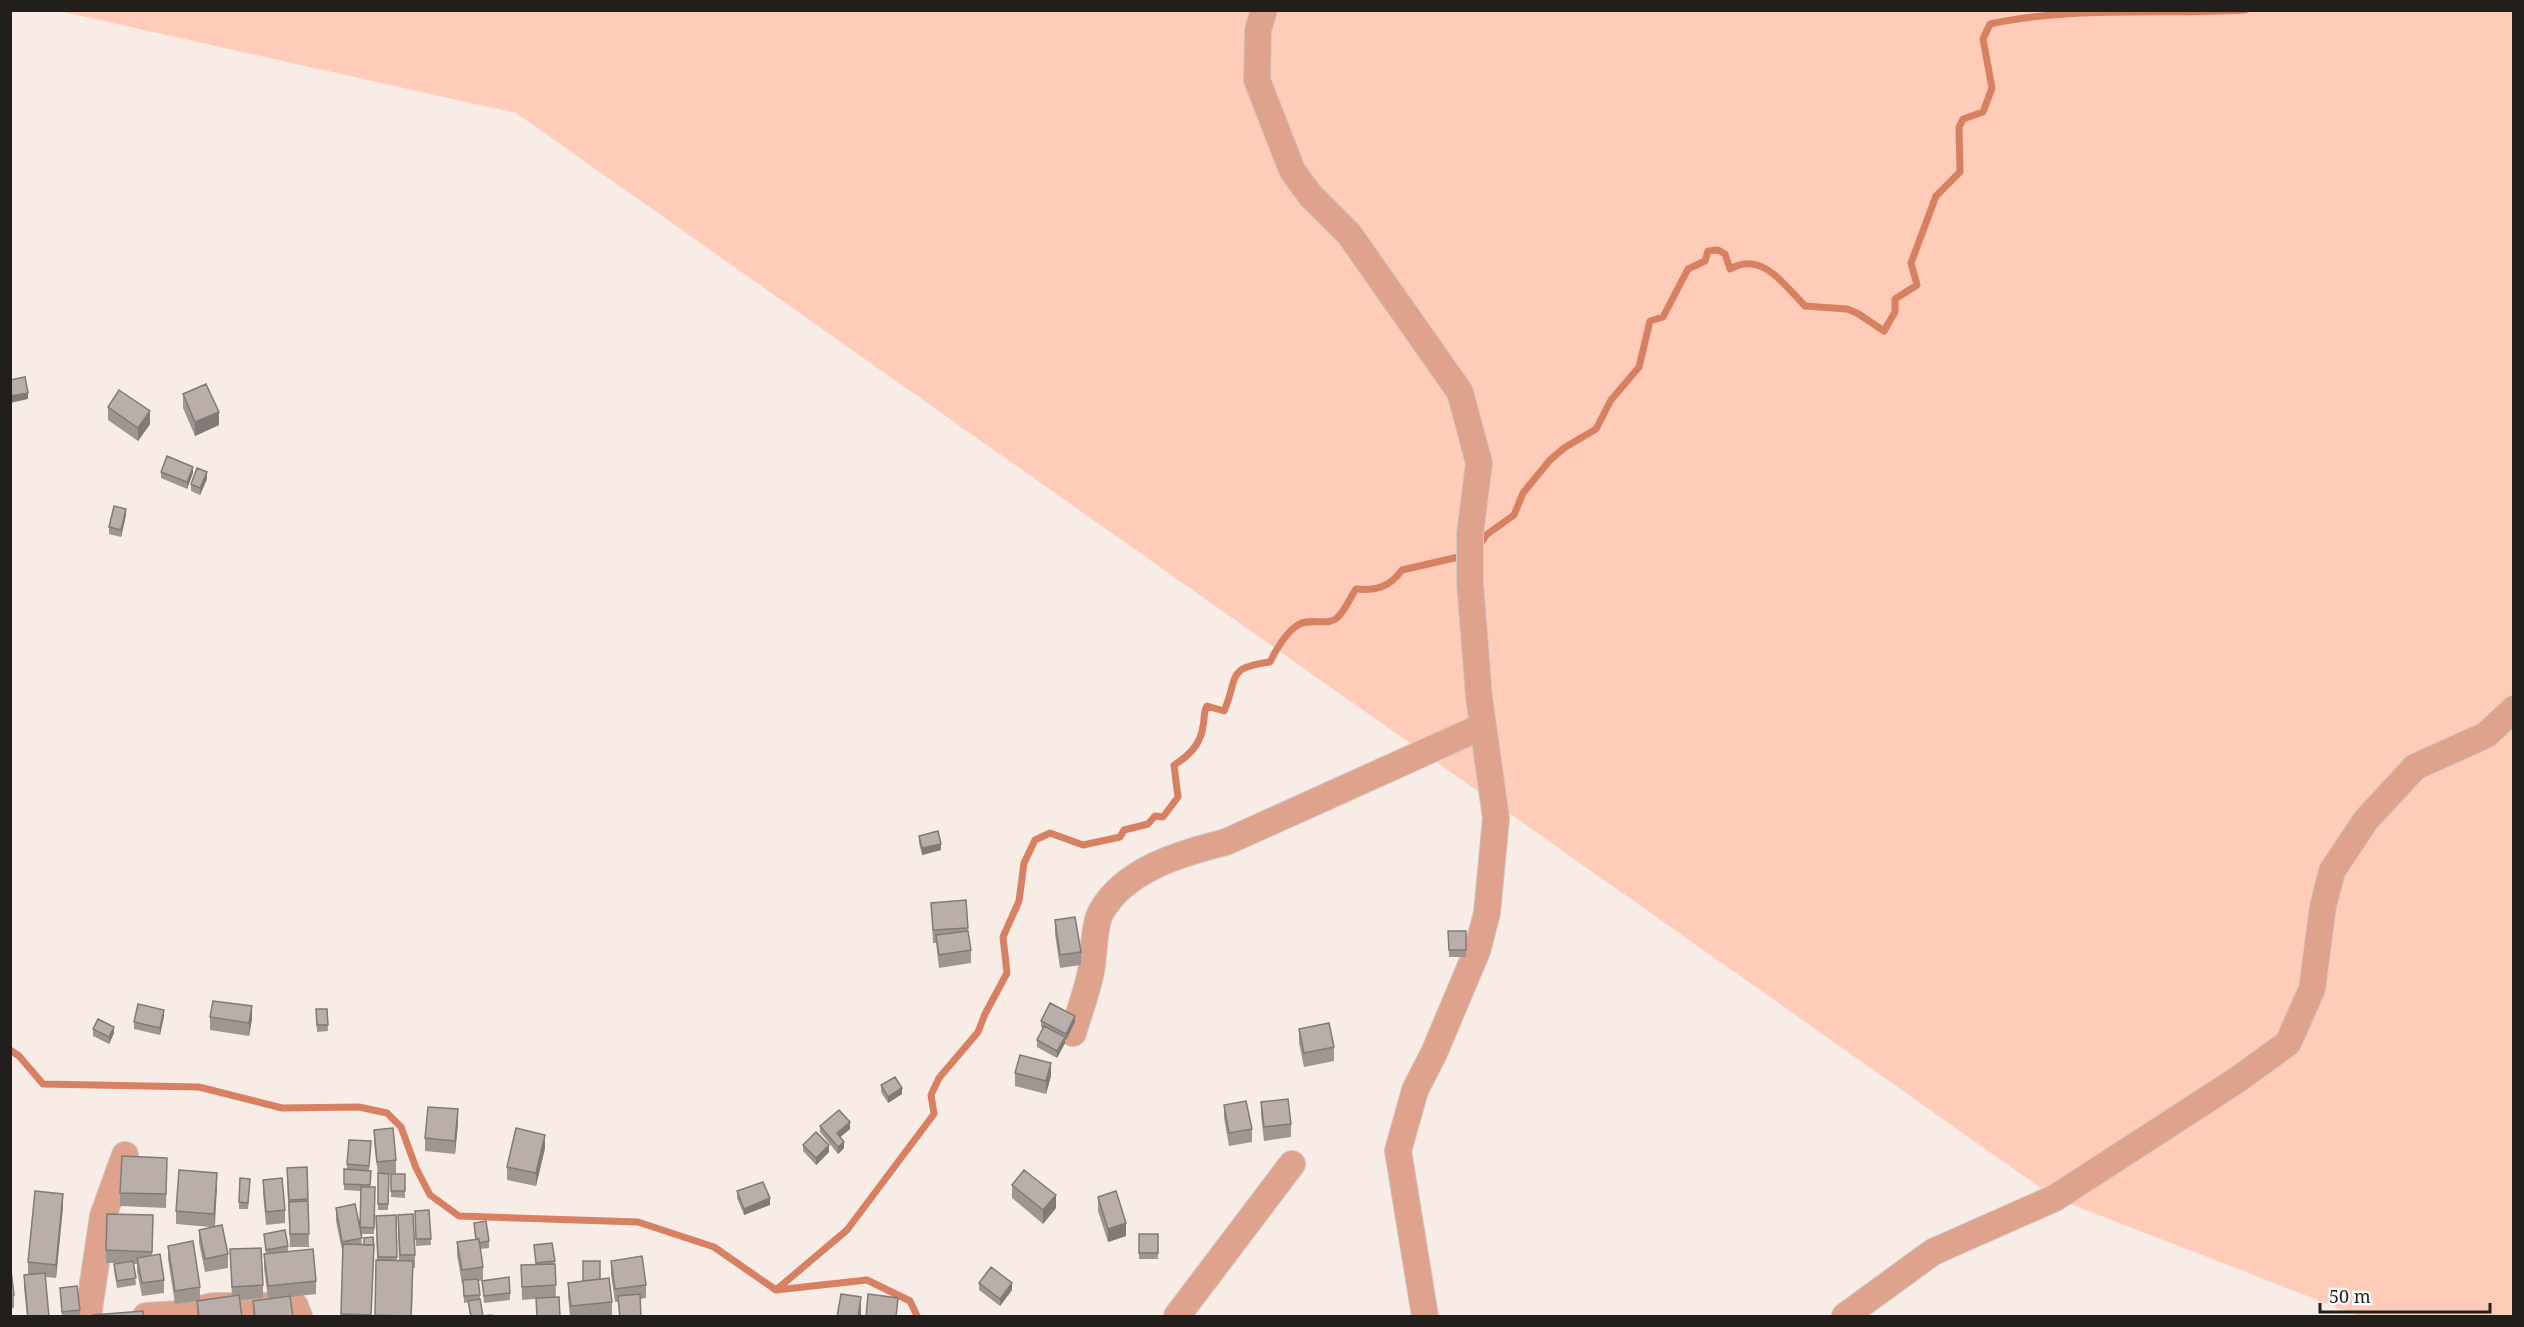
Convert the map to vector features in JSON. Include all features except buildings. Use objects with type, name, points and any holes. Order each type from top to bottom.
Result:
[{"type":"street","points":[[1264,10],[1258,30],[1257,80],[1292,170],[1310,195],[1349,234],[1460,392],[1470,422],[1479,463],[1470,534],[1470,583],[1483,726],[1496,818],[1487,913],[1477,951],[1434,1053],[1415,1090],[1398,1151],[1425,1317]]},
{"type":"street","points":[[1845,1317],[1933,1252],[2055,1198],[2237,1080],[2288,1042],[2312,989],[2323,906],[2332,871],[2366,820],[2415,767],[2486,735],[2514,709]]},
{"type":"street","points":[[1073,1033],[1090,973],[1100,913],[1124,886],[1153,866],[1196,849],[1226,842],[1483,726]]},
{"type":"street","points":[[88,1317],[103,1216],[125,1155]]},
{"type":"street","points":[[1178,1317],[1292,1164]]},
{"type":"street","points":[[146,1317],[180,1314],[213,1306],[269,1305],[295,1306],[298,1317]]},
{"type":"shaded area","points":[[59,11],[2513,11],[2513,1316],[2359,1316],[2055,1198],[516,113]]},
{"type":"waterway","points":[[1479,546],[1486,535],[1514,515],[1523,493],[1550,460],[1564,448],[1596,429],[1611,400],[1639,367],[1650,321],[1663,317],[1688,269],[1705,261],[1708,251],[1718,250],[1725,254],[1730,269],[1742,264],[1763,267],[1781,280],[1805,306],[1847,309],[1884,331],[1895,312],[1895,299],[1917,285],[1911,263],[1936,196],[1960,172],[1959,127],[1963,119],[1983,112],[1992,88],[1983,39],[1990,24],[2021,18],[2084,13],[2245,10]]},
{"type":"waterway","points":[[776,1290],[847,1230],[934,1114],[931,1095],[939,1078],[978,1032],[1007,973],[1003,937],[1019,901],[1024,863],[1035,840],[1050,833],[1083,845],[1120,837],[1124,830],[1148,824],[1155,816],[1163,817],[1178,797],[1174,765],[1185,758],[1197,744],[1207,706],[1224,711],[1233,682],[1240,671],[1246,667],[1270,662],[1285,637],[1298,625],[1334,620],[1343,611],[1356,589],[1382,587],[1402,570],[1463,556]]},
{"type":"waterway","points":[[10,1050],[19,1056],[43,1084],[199,1087],[282,1108],[359,1107],[387,1113],[401,1127],[416,1168],[430,1195],[459,1216],[638,1222],[714,1247],[776,1290],[867,1280],[910,1301],[917,1316]]}]
